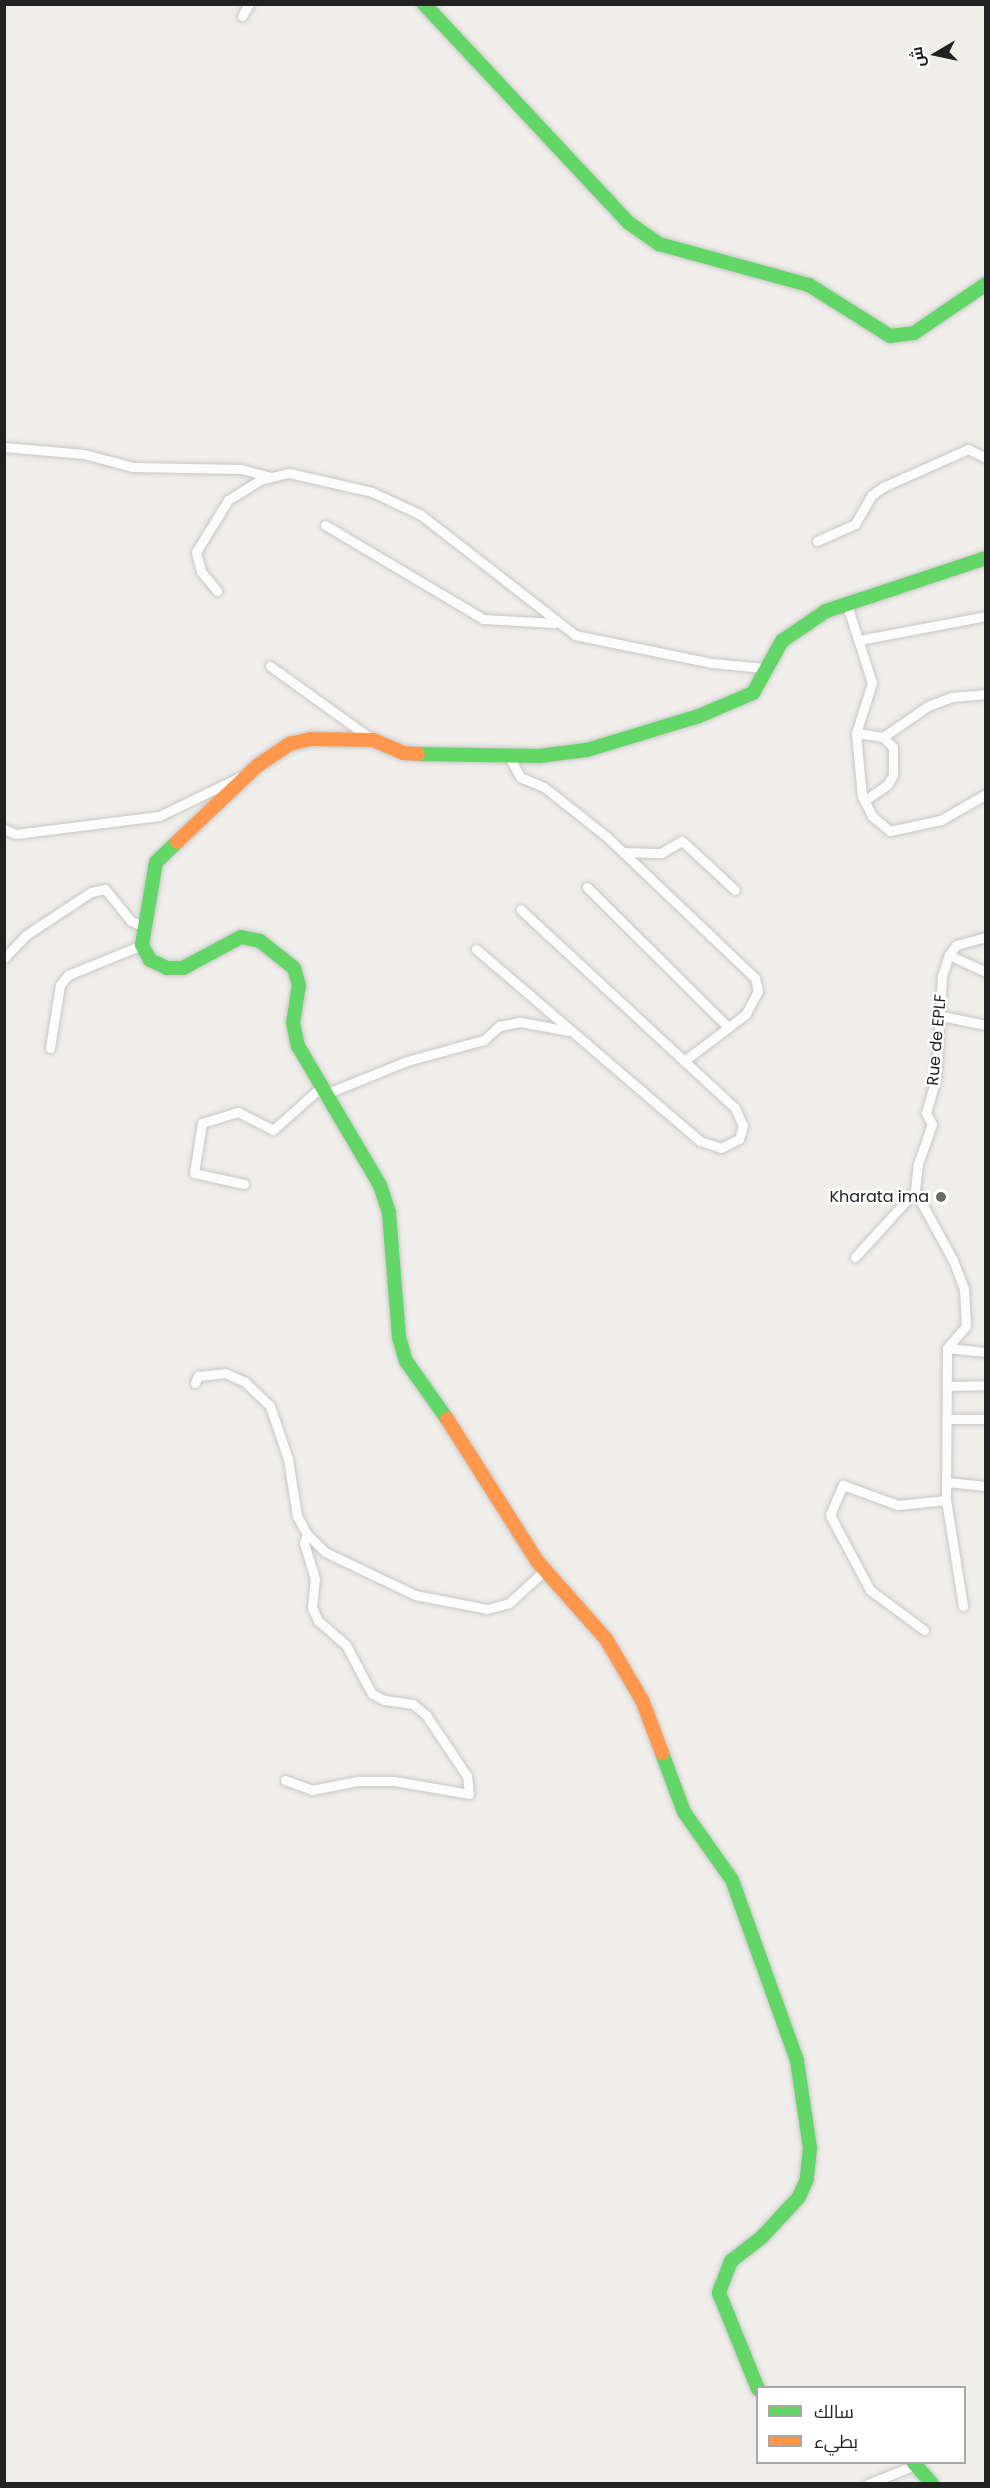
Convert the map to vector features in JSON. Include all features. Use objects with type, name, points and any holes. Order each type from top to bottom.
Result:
[{"type":"street","points":[[242,16],[249,4]]},
{"type":"street","points":[[424,4],[629,223],[659,244],[809,285],[890,336],[914,333],[986,284]]},
{"type":"street","points":[[4,447],[84,454],[133,467],[241,469],[272,477]]},
{"type":"street","points":[[817,541],[855,524],[872,495],[883,488],[968,449],[986,458]]},
{"type":"street","points":[[217,591],[201,571],[196,552],[228,500],[272,477],[289,473],[372,492],[421,515],[575,635],[712,663],[764,668]]},
{"type":"street","points":[[325,525],[483,619],[557,623]]},
{"type":"street","points":[[270,666],[373,740],[403,753],[507,755],[587,750],[699,716],[753,693],[764,668],[782,641],[846,602],[948,574],[986,558]]},
{"type":"street","points":[[846,602],[872,683],[856,734],[864,801],[872,816],[890,831],[940,820],[986,794]]},
{"type":"street","points":[[859,640],[986,616]]},
{"type":"street","points":[[883,737],[928,706],[952,698],[986,694]]},
{"type":"street","points":[[856,734],[883,737],[893,747],[893,776],[887,785],[864,801]]},
{"type":"street","points":[[4,829],[16,834],[159,816],[249,772],[290,744],[310,740],[373,740]]},
{"type":"street","points":[[507,755],[520,777],[544,787],[622,852],[754,978],[754,1002],[728,1027],[684,1061]]},
{"type":"street","points":[[4,958],[26,935],[91,892],[105,889],[130,921],[143,926],[156,862],[249,772]]},
{"type":"street","points":[[622,852],[661,853],[682,841],[735,890]]},
{"type":"street","points":[[587,887],[728,1027]]},
{"type":"street","points":[[476,949],[700,1142],[721,1148],[739,1139],[743,1126],[735,1108],[521,910]]},
{"type":"street","points":[[144,920],[142,945],[150,960],[183,968],[242,937],[260,941],[294,968],[299,986],[293,1023],[298,1046],[322,1092],[380,1185],[389,1213],[399,1336],[406,1361],[474,1456],[545,1570],[606,1639],[642,1700],[684,1812],[741,1900],[797,2061],[809,2118],[807,2179],[789,2210],[731,2261],[719,2293],[757,2386]]},
{"type":"street","points":[[986,936],[956,945],[949,955],[986,972]]},
{"type":"street","points":[[50,1048],[60,985],[68,975],[142,945]]},
{"type":"street","name":"Rue de EPLF","points":[[915,1191],[918,1164],[932,1124],[926,1113],[936,1078],[942,976],[949,955]]},
{"type":"street","points":[[941,1016],[986,1025]]},
{"type":"street","points":[[244,1184],[194,1173],[202,1123],[238,1112],[273,1130],[322,1092],[407,1061],[484,1040],[499,1026],[520,1022],[570,1032]]},
{"type":"street","points":[[855,1257],[915,1191],[964,1289],[966,1326],[947,1348],[946,1482],[946,1500],[963,1606]]},
{"type":"street","points":[[947,1348],[986,1352]]},
{"type":"street","points":[[195,1383],[198,1376],[225,1373],[245,1382],[270,1406],[288,1459],[295,1508],[307,1534],[325,1552],[415,1595],[487,1609],[509,1603],[545,1570]]},
{"type":"street","points":[[947,1386],[986,1385]]},
{"type":"street","points":[[947,1419],[986,1419]]},
{"type":"street","points":[[946,1482],[986,1486]]},
{"type":"street","points":[[924,1630],[870,1590],[830,1515],[843,1485],[898,1505],[946,1500]]},
{"type":"street","points":[[285,1780],[312,1790],[358,1781],[394,1781],[469,1794],[467,1776],[426,1715],[413,1704],[384,1700],[372,1694],[346,1645],[318,1621],[312,1607],[315,1579],[304,1543],[307,1534]]},
{"type":"street","points":[[868,2484],[914,2464],[932,2484]]},
{"type":"traffic: fast","points":[[424,4],[629,223],[659,244],[809,285],[890,336],[914,333],[986,284]]},
{"type":"traffic: fast","points":[[418,754],[539,756],[587,750],[699,716],[753,693],[782,641],[826,611],[986,558]]},
{"type":"traffic: fast","points":[[177,842],[156,862],[142,945],[150,960],[167,968],[183,968],[241,937],[260,941],[294,968],[299,985],[293,1023],[298,1046],[380,1185],[389,1213],[399,1337],[406,1361],[447,1419]]},
{"type":"traffic: fast","points":[[662,1753],[684,1812],[732,1880],[797,2061],[810,2148],[807,2179],[799,2197],[762,2237],[731,2261],[719,2293],[757,2386]]},
{"type":"traffic: fast","points":[[915,2464],[932,2484]]},
{"type":"traffic: slow","points":[[177,842],[257,766],[290,744],[310,739],[373,740],[403,753],[418,754]]},
{"type":"traffic: slow","points":[[447,1419],[537,1561],[606,1639],[642,1700],[662,1753]]},
{"type":"place","name":"Kharata ima","points":[[941,1197]]}]
